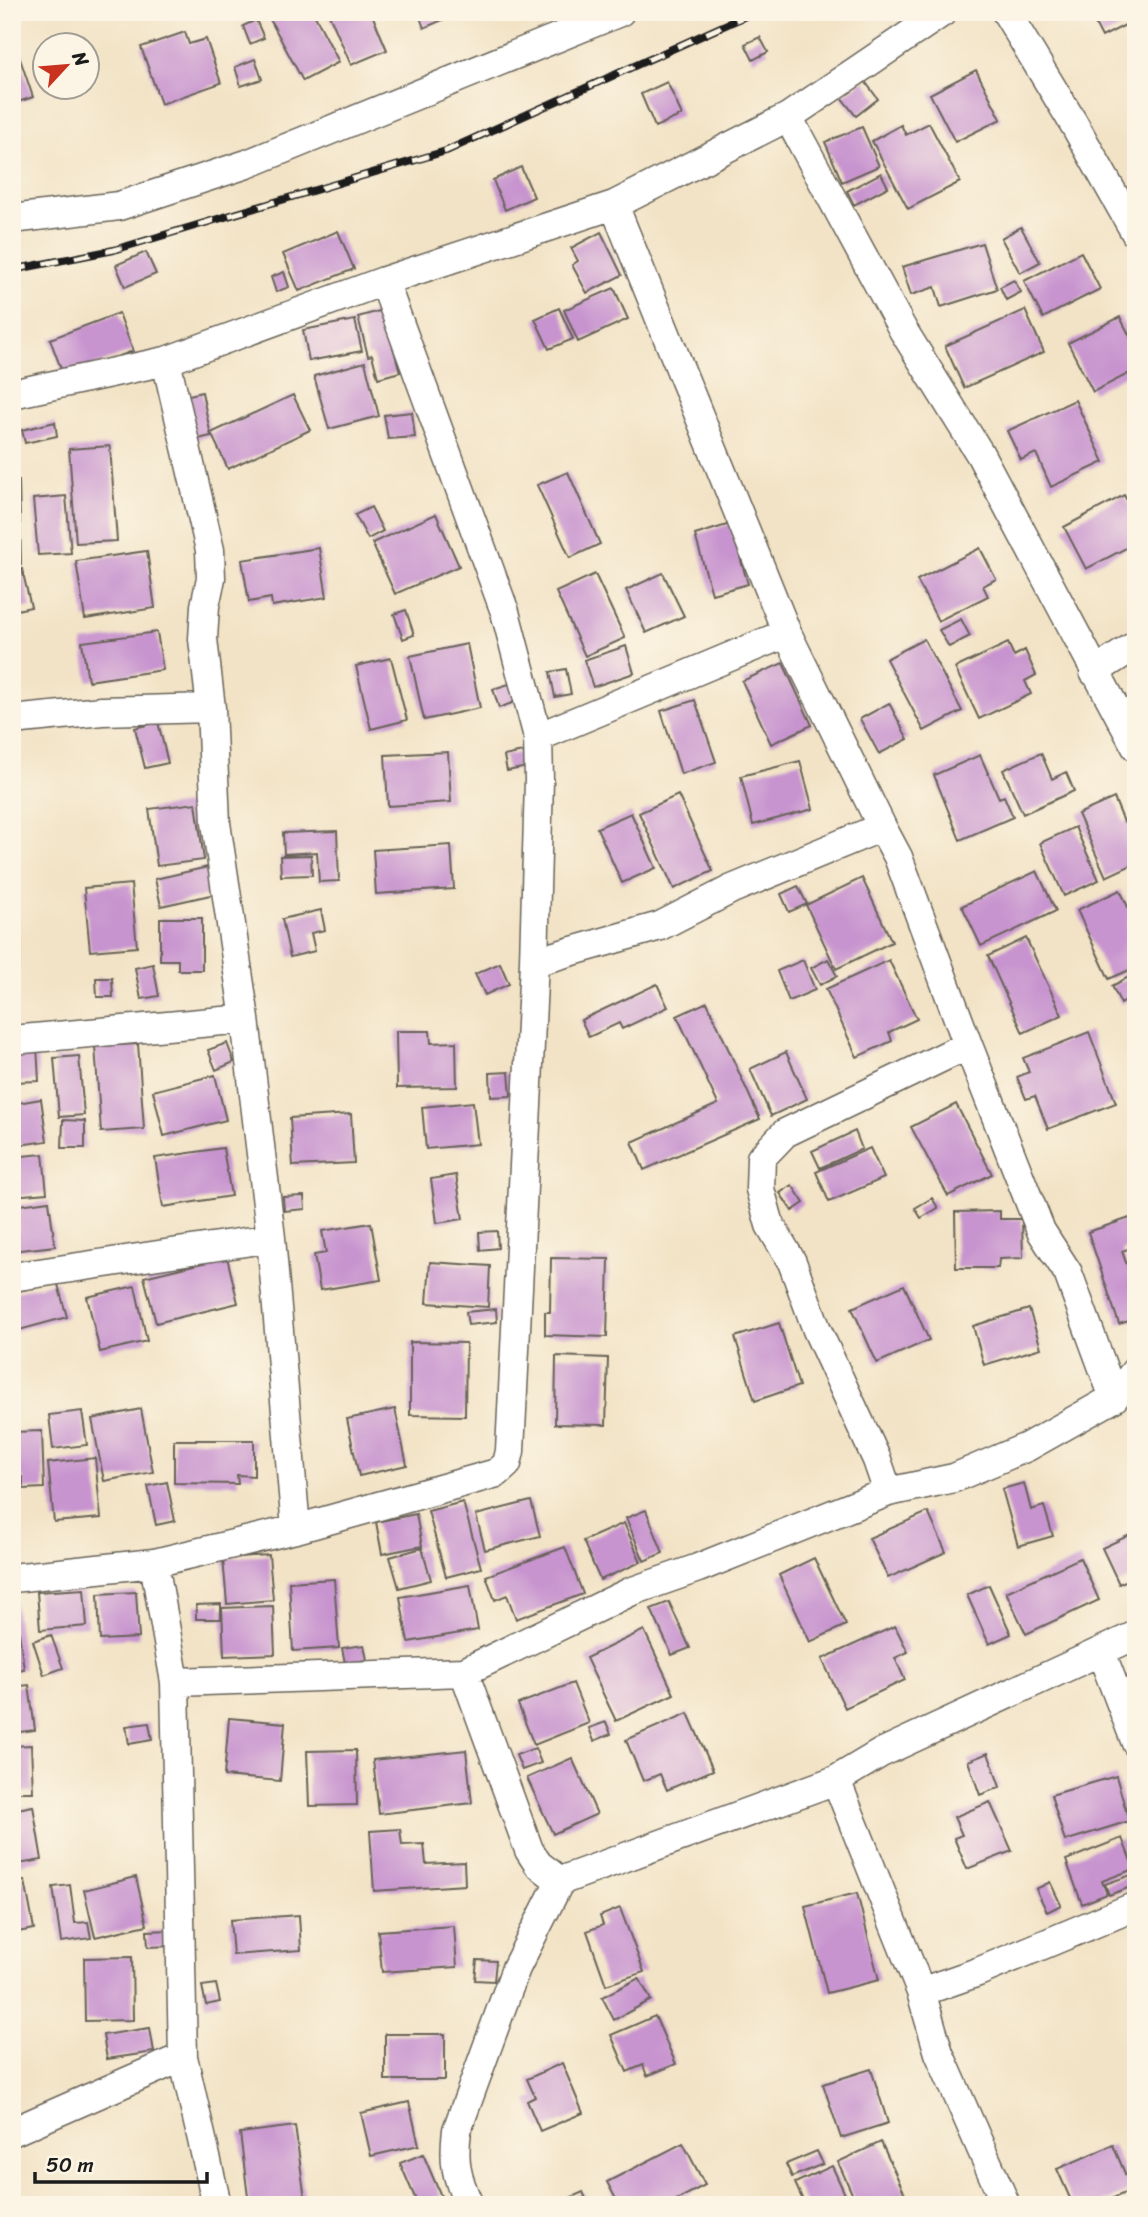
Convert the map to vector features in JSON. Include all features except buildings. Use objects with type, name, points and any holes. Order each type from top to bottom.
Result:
[{"type":"street","points":[[12,219],[119,206],[247,164],[620,12]]},
{"type":"street","points":[[12,394],[166,361],[384,281],[614,205],[789,117],[943,12]]},
{"type":"street","points":[[1006,12],[1136,234]]},
{"type":"street","points":[[789,117],[903,330],[980,454],[1136,747]]},
{"type":"street","points":[[614,205],[787,634],[898,857],[1041,1231],[1068,1273],[1114,1398]]},
{"type":"street","points":[[12,1578],[154,1563],[296,1529],[497,1473],[508,1464],[534,962],[538,737],[505,612],[384,281]]},
{"type":"street","points":[[166,361],[210,550],[211,578],[205,606],[203,639],[211,708],[216,823],[245,1019],[271,1238],[296,1529]]},
{"type":"street","points":[[538,737],[787,634]]},
{"type":"street","points":[[1094,672],[1136,645]]},
{"type":"street","points":[[12,720],[102,711],[211,708]]},
{"type":"street","points":[[534,962],[660,926],[732,889],[882,827]]},
{"type":"street","points":[[12,1040],[245,1019]]},
{"type":"street","points":[[888,1492],[877,1460],[817,1330],[792,1262],[770,1225],[760,1189],[761,1158],[785,1133],[968,1045]]},
{"type":"street","points":[[12,1277],[271,1238]]},
{"type":"street","points":[[175,1682],[464,1672],[630,1592],[698,1568],[888,1492],[954,1478],[1027,1447],[1114,1398],[1136,1370]]},
{"type":"street","points":[[154,1563],[175,1682],[183,2057],[216,2205]]},
{"type":"street","points":[[468,2205],[459,2183],[454,2156],[457,2130],[516,1968],[560,1881],[836,1780],[881,1753],[1136,1636]]},
{"type":"street","points":[[1101,1652],[1136,1743]]},
{"type":"street","points":[[464,1672],[529,1850],[538,1864],[560,1881]]},
{"type":"street","points":[[836,1780],[921,1992],[939,2053],[1006,2205]]},
{"type":"street","points":[[921,1992],[978,1972],[1136,1906]]},
{"type":"street","points":[[12,2132],[183,2057]]},
{"type":"railway","points":[[12,270],[114,250],[446,151],[754,12]]}]
